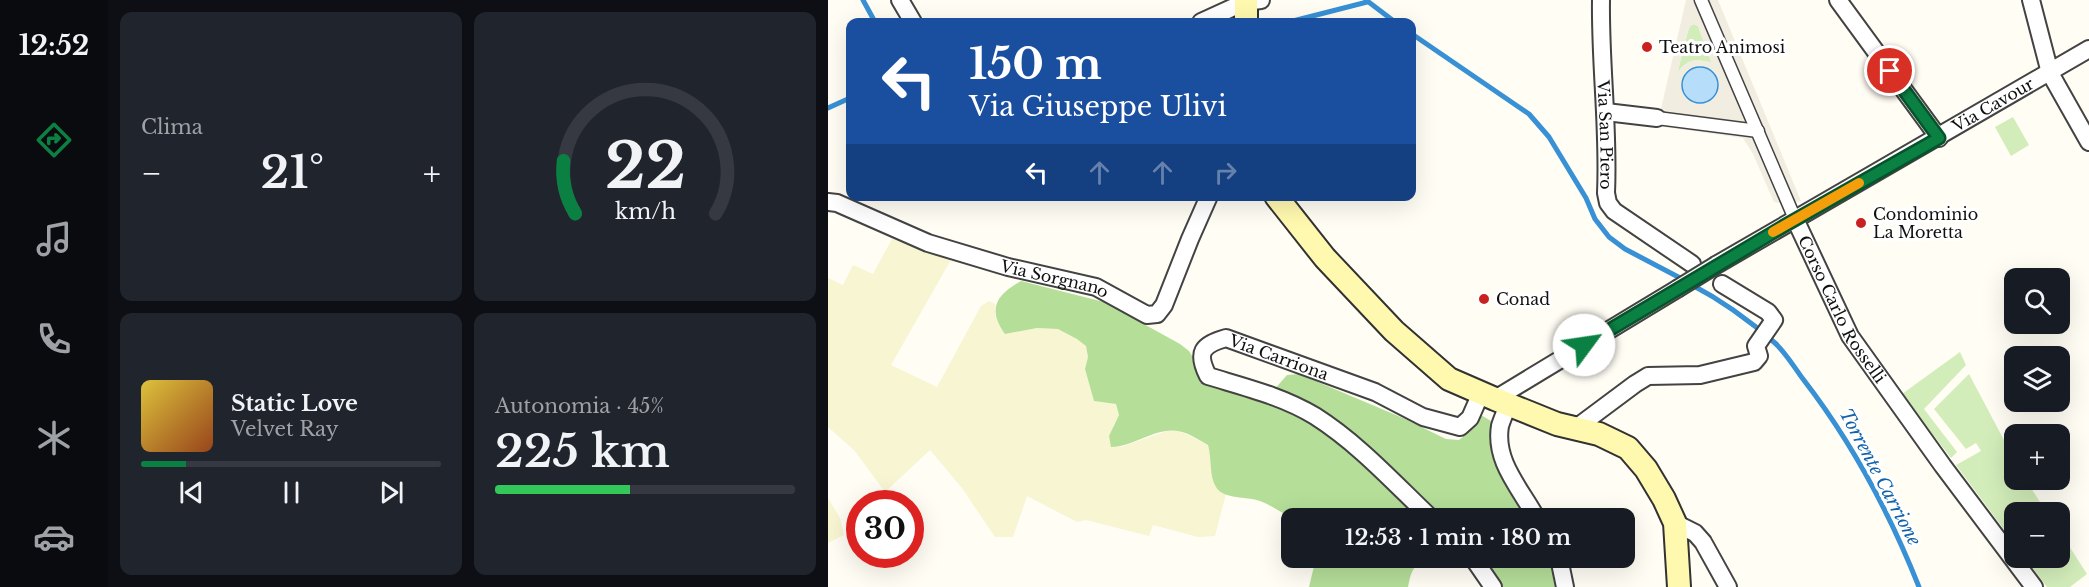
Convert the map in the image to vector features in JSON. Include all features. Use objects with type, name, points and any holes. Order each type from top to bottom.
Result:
[{"type":"main road","points":[[1280,201],[1326,258],[1394,331],[1449,379],[1557,424],[1599,434],[1628,448],[1646,469],[1675,523],[1679,587]]},
{"type":"street","points":[[900,0],[911,18]]},
{"type":"street","name":"Via San Piero","points":[[1601,0],[1600,46],[1606,112],[1608,203],[1614,211],[1692,264]]},
{"type":"street","name":"Corso Carlo Rosselli","points":[[1701,0],[1795,219],[1850,336],[1943,466],[2034,587]]},
{"type":"street","points":[[1838,0],[1939,138]]},
{"type":"street","points":[[2031,0],[2050,73],[2089,142]]},
{"type":"street","points":[[1214,18],[1248,7]]},
{"type":"street","name":"Via Cavour","points":[[1495,399],[1716,265],[1939,138],[2089,49]]},
{"type":"street","points":[[1606,112],[1758,132]]},
{"type":"street","name":"Via Sorgnano","points":[[828,202],[837,203],[928,243],[1008,267],[1096,287],[1147,315],[1157,314],[1164,306],[1207,201]]},
{"type":"street","points":[[1576,428],[1648,376],[1700,375],[1754,362],[1758,356],[1756,346],[1771,316],[1722,284]]},
{"type":"street","name":"Via Carriona","points":[[1421,508],[1353,443],[1314,416],[1279,398],[1208,376],[1202,365],[1203,352],[1209,343],[1226,338],[1375,392],[1423,417],[1460,427],[1495,399]]},
{"type":"street","points":[[1495,399],[1504,466],[1531,508]]},
{"type":"street","points":[[1675,523],[1695,533],[1703,542],[1728,587]]},
{"type":"street","points":[[1480,568],[1493,587]]},
{"type":"street","points":[[1561,568],[1565,587]]},
{"type":"shaded area","points":[[1686,0],[1718,0],[1801,201],[1785,204],[1774,202],[1753,154],[1743,138],[1657,126]],"holes":[[[1694,24],[1698,26],[1711,62],[1695,60],[1688,62],[1678,71],[1690,26]]]},
{"type":"shaded area","points":[[892,239],[952,258],[891,365],[937,387],[981,306],[989,301],[995,304],[995,315],[1005,334],[1037,328],[1058,329],[1078,339],[1086,346],[1088,357],[1085,369],[1094,401],[1116,404],[1119,415],[1113,426],[1121,447],[1167,431],[1178,431],[1208,445],[1213,478],[1217,488],[1226,494],[1215,536],[1198,537],[1153,525],[1149,536],[1086,520],[1077,522],[1027,496],[1013,537],[995,537],[962,488],[930,450],[887,490],[884,490],[854,450],[828,427],[828,278],[843,285],[853,265],[873,274]]},
{"type":"shaded area","points":[[828,498],[840,518],[844,535],[828,543]]},
{"type":"green space","points":[[1694,24],[1698,26],[1712,63],[1692,61],[1680,69],[1677,74],[1688,31]]},
{"type":"green space","points":[[2013,117],[2029,145],[2011,156],[1995,127]]},
{"type":"green space","points":[[1021,281],[1104,302],[1180,344],[1189,351],[1207,380],[1273,391],[1287,375],[1299,374],[1403,418],[1446,439],[1459,440],[1469,432],[1476,417],[1481,415],[1493,425],[1526,508],[1281,508],[1281,512],[1255,499],[1230,496],[1220,491],[1212,478],[1208,445],[1186,433],[1161,432],[1128,444],[1111,447],[1109,436],[1119,415],[1116,404],[1094,401],[1085,369],[1088,357],[1086,346],[1058,329],[1037,328],[1005,334],[996,317],[997,303],[1012,286]]},
{"type":"green space","points":[[1960,352],[1966,365],[1924,409],[1957,452],[1951,458],[1902,394]]},
{"type":"green space","points":[[1969,374],[2004,440],[2004,490],[2032,490],[2040,502],[2004,502],[2004,530],[1956,465],[1981,451],[1976,443],[1966,449],[1934,409]]},
{"type":"green space","points":[[2070,548],[2087,574],[2070,587],[2047,587],[2033,568],[2070,568]]},
{"type":"green space","points":[[1314,568],[1415,568],[1408,587],[1309,587]]},
{"type":"green space","points":[[1476,568],[1552,568],[1557,587],[1501,587],[1487,573]]},
{"type":"water","points":[[1700,67],[1713,72],[1718,85],[1713,98],[1700,103],[1687,98],[1682,85],[1687,72]]},
{"type":"waterway","points":[[863,0],[873,18]]},
{"type":"waterway","name":"Torrente Carrione","points":[[1366,0],[1390,18]]},
{"type":"waterway","points":[[1305,18],[1367,2]]},
{"type":"waterway","name":"Torrente Carrione","points":[[1416,37],[1529,114],[1549,137],[1586,198],[1595,219],[1609,237],[1625,249],[1684,280]]},
{"type":"waterway","points":[[828,108],[846,100]]},
{"type":"waterway","name":"Torrente Carrione","points":[[1692,285],[1745,319],[1775,343],[1786,356],[1821,403],[1868,479],[1919,587]]},
{"type":"slow traffic","points":[[1773,232],[1859,183]]},
{"type":"place","name":"Teatro Animosi","points":[[1647,47]]},
{"type":"place","name":"Condominio La Moretta","points":[[1861,223]]},
{"type":"place","name":"Conad","points":[[1484,299]]},
{"type":"route","points":[[1584,345],[1716,265],[1939,138],[1890,71]]}]
